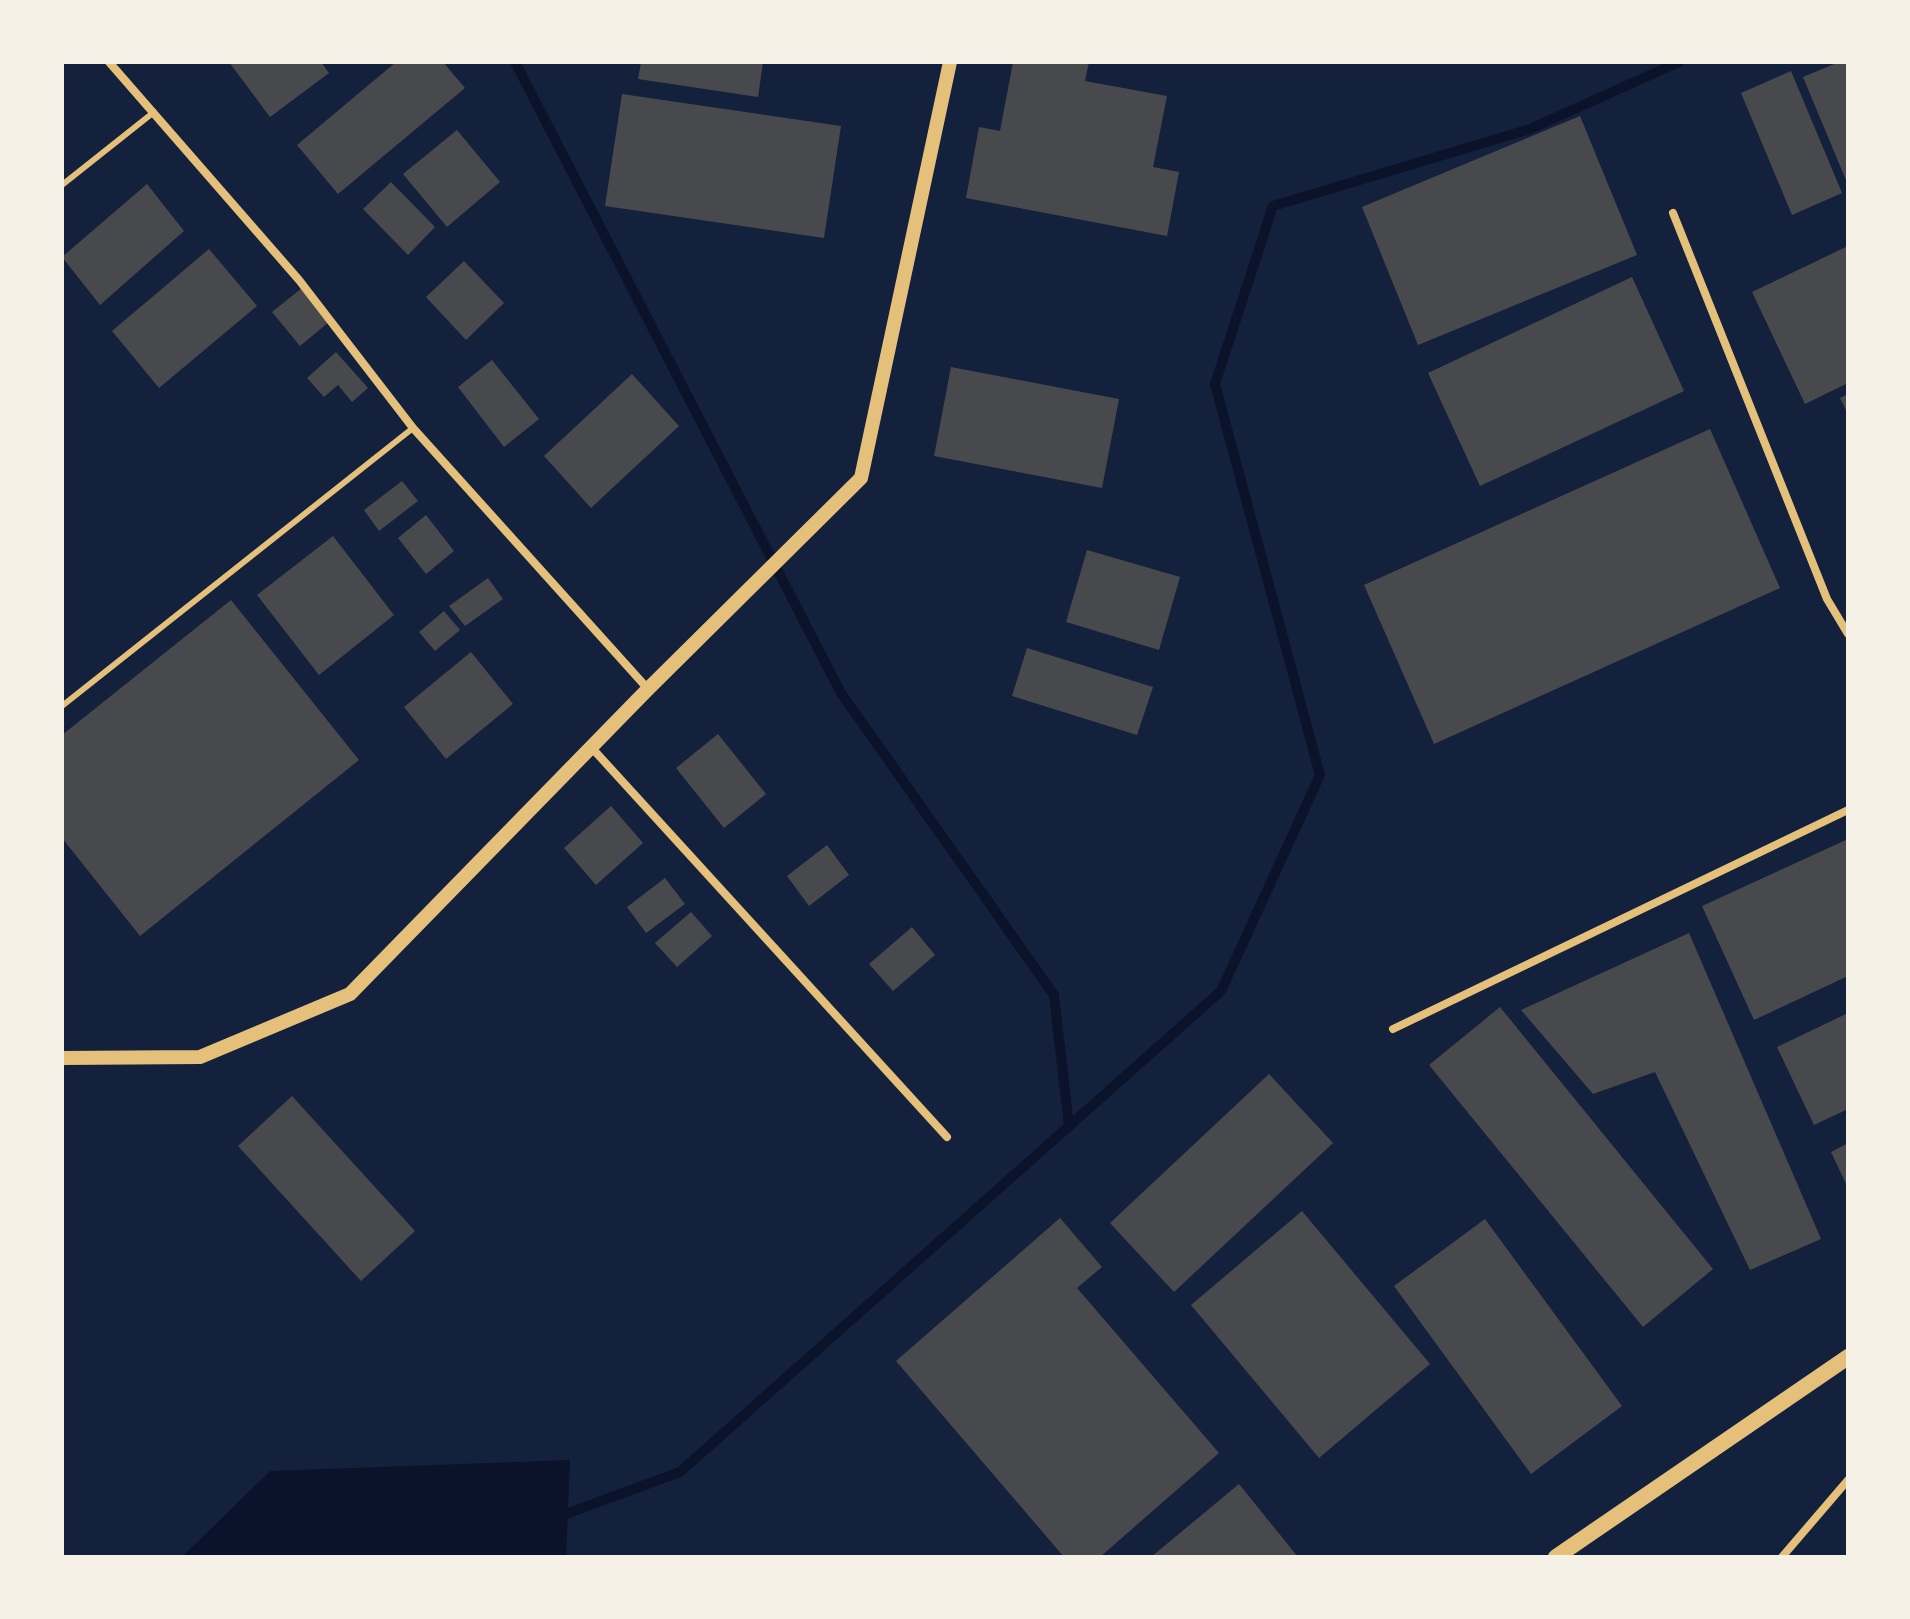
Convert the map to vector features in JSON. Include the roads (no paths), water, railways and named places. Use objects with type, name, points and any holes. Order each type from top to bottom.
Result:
[{"type":"main road","points":[[1556,1557],[1848,1357]]},
{"type":"street","points":[[109,62],[299,280],[413,428],[648,689]]},
{"type":"street","points":[[62,1058],[200,1057],[350,994],[648,689],[861,478],[950,62]]},
{"type":"street","points":[[1673,213],[1827,599],[1848,634]]},
{"type":"street","points":[[591,747],[947,1137]]},
{"type":"street","points":[[1393,1029],[1848,810]]},
{"type":"street","points":[[1782,1557],[1848,1480]]},
{"type":"lane","points":[[62,185],[154,112]]},
{"type":"lane","points":[[62,706],[413,428]]},
{"type":"water","points":[[570,1460],[566,1557],[182,1557],[270,1471]]},
{"type":"waterway","points":[[515,62],[841,693],[1054,995],[1069,1127]]},
{"type":"waterway","points":[[555,1518],[680,1472],[1221,991],[1320,775],[1215,384],[1273,206],[1530,129],[1679,62]]}]
